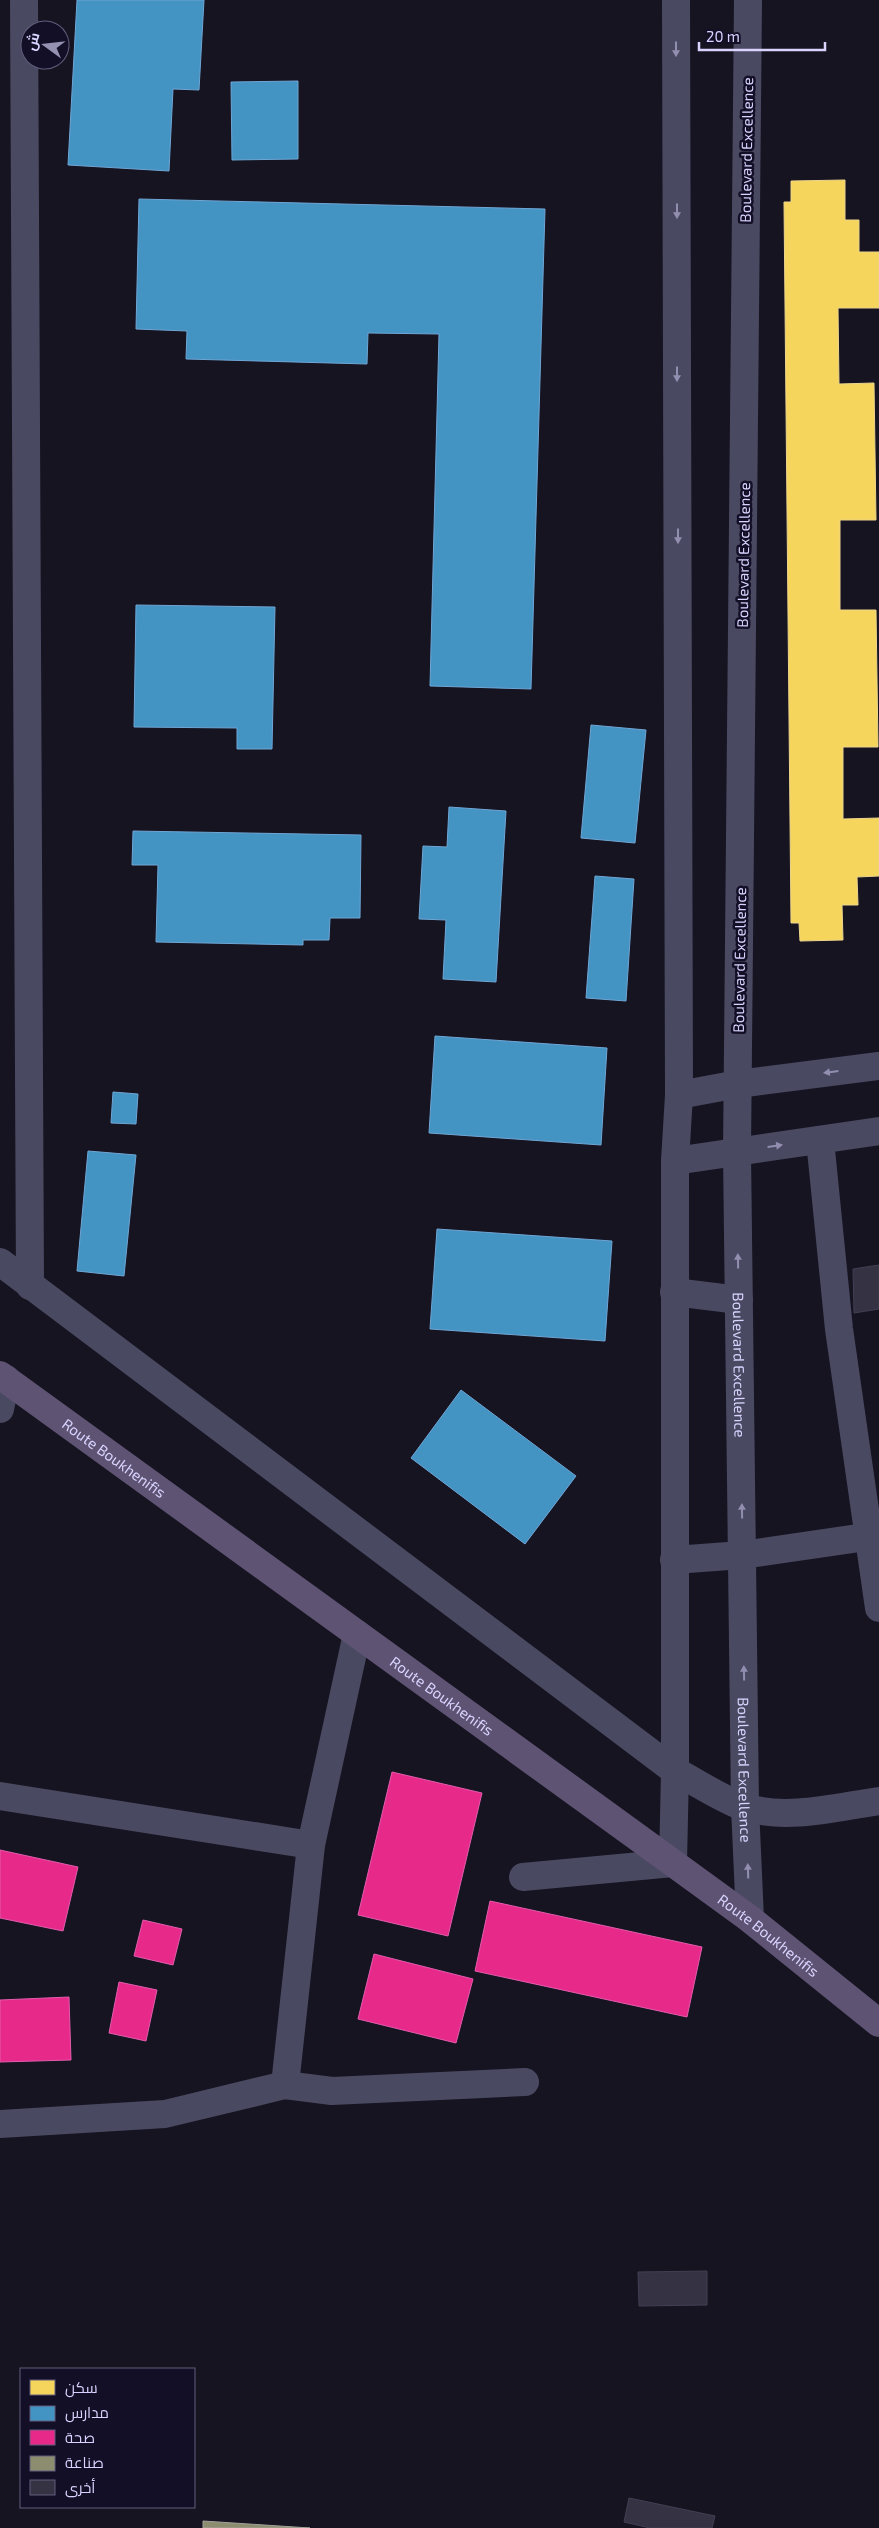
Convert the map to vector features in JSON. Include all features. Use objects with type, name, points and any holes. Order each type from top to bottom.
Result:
[{"type":"main road","name":"Route Boukhenifis","points":[[3,1377],[750,1919],[879,2023]]},
{"type":"street","points":[[24,0],[30,1286]]},
{"type":"street","points":[[523,1876],[673,1863],[675,1771],[674,1161],[679,1095],[676,0]]},
{"type":"street","name":"Boulevard Excellence","points":[[748,0],[737,1152],[745,1807],[750,1919]]},
{"type":"street","points":[[679,1095],[738,1084],[879,1066]]},
{"type":"street","points":[[674,1161],[879,1131]]},
{"type":"street","points":[[820,1140],[839,1329],[874,1536],[879,1608]]},
{"type":"street","points":[[0,1262],[675,1771],[745,1807],[776,1812],[809,1811],[879,1801]]},
{"type":"street","points":[[674,1292],[739,1300]]},
{"type":"street","points":[[0,1409],[3,1377]]},
{"type":"street","points":[[674,1560],[742,1555],[874,1536]]},
{"type":"street","points":[[285,2085],[311,1845],[356,1634]]},
{"type":"street","points":[[0,1796],[311,1845]]},
{"type":"street","points":[[0,2124],[166,2114],[285,2085],[332,2091],[525,2082]]},
{"type":"building: سكن","points":[[845,180],[845,220],[859,220],[859,252],[879,252],[879,308],[838,308],[839,384],[874,383],[876,520],[840,520],[840,610],[876,610],[878,747],[843,747],[843,819],[879,818],[879,876],[857,877],[858,905],[842,905],[843,940],[800,941],[799,923],[791,923],[784,202],[791,202],[791,181]]},
{"type":"building: مدارس","points":[[77,0],[204,0],[199,90],[173,89],[169,171],[68,165]]},
{"type":"building: مدارس","points":[[298,81],[298,159],[232,160],[231,82]]},
{"type":"building: مدارس","points":[[139,199],[545,209],[531,689],[430,686],[439,334],[368,333],[367,364],[186,359],[187,331],[136,329]]},
{"type":"building: مدارس","points":[[136,605],[275,607],[272,749],[237,749],[237,728],[134,727]]},
{"type":"building: مدارس","points":[[591,725],[646,730],[635,843],[581,838]]},
{"type":"building: مدارس","points":[[449,807],[506,811],[496,982],[443,979],[446,920],[419,919],[423,846],[447,847]]},
{"type":"building: مدارس","points":[[133,831],[361,835],[360,918],[330,918],[329,940],[303,940],[303,945],[156,942],[158,865],[132,865]]},
{"type":"building: مدارس","points":[[595,876],[634,879],[626,1001],[586,998]]},
{"type":"building: مدارس","points":[[435,1036],[607,1048],[601,1145],[429,1133]]},
{"type":"building: مدارس","points":[[113,1092],[138,1094],[136,1124],[111,1123]]},
{"type":"building: مدارس","points":[[88,1151],[136,1155],[124,1276],[77,1271]]},
{"type":"building: مدارس","points":[[437,1229],[612,1241],[605,1341],[430,1329]]},
{"type":"building: مدارس","points":[[461,1390],[576,1476],[525,1544],[411,1458]]},
{"type":"building: صحة","points":[[392,1772],[482,1793],[448,1936],[358,1915]]},
{"type":"building: صحة","points":[[0,1850],[78,1867],[63,1931],[0,1918]]},
{"type":"building: صحة","points":[[490,1901],[702,1947],[687,2017],[475,1971]]},
{"type":"building: صحة","points":[[143,1920],[182,1929],[173,1965],[134,1956]]},
{"type":"building: صحة","points":[[374,1954],[473,1979],[456,2043],[358,2019]]},
{"type":"building: صحة","points":[[119,1982],[157,1990],[146,2041],[109,2033]]},
{"type":"building: صحة","points":[[69,1997],[71,2060],[0,2062],[0,2000]]},
{"type":"building: صناعة","points":[[203,2521],[310,2528],[203,2528]]},
{"type":"building: أخرى","points":[[879,1265],[879,1309],[854,1313],[853,1269]]},
{"type":"building: أخرى","points":[[707,2271],[707,2305],[639,2306],[638,2272]]},
{"type":"building: أخرى","points":[[629,2498],[715,2516],[712,2528],[650,2528],[624,2522]]}]
